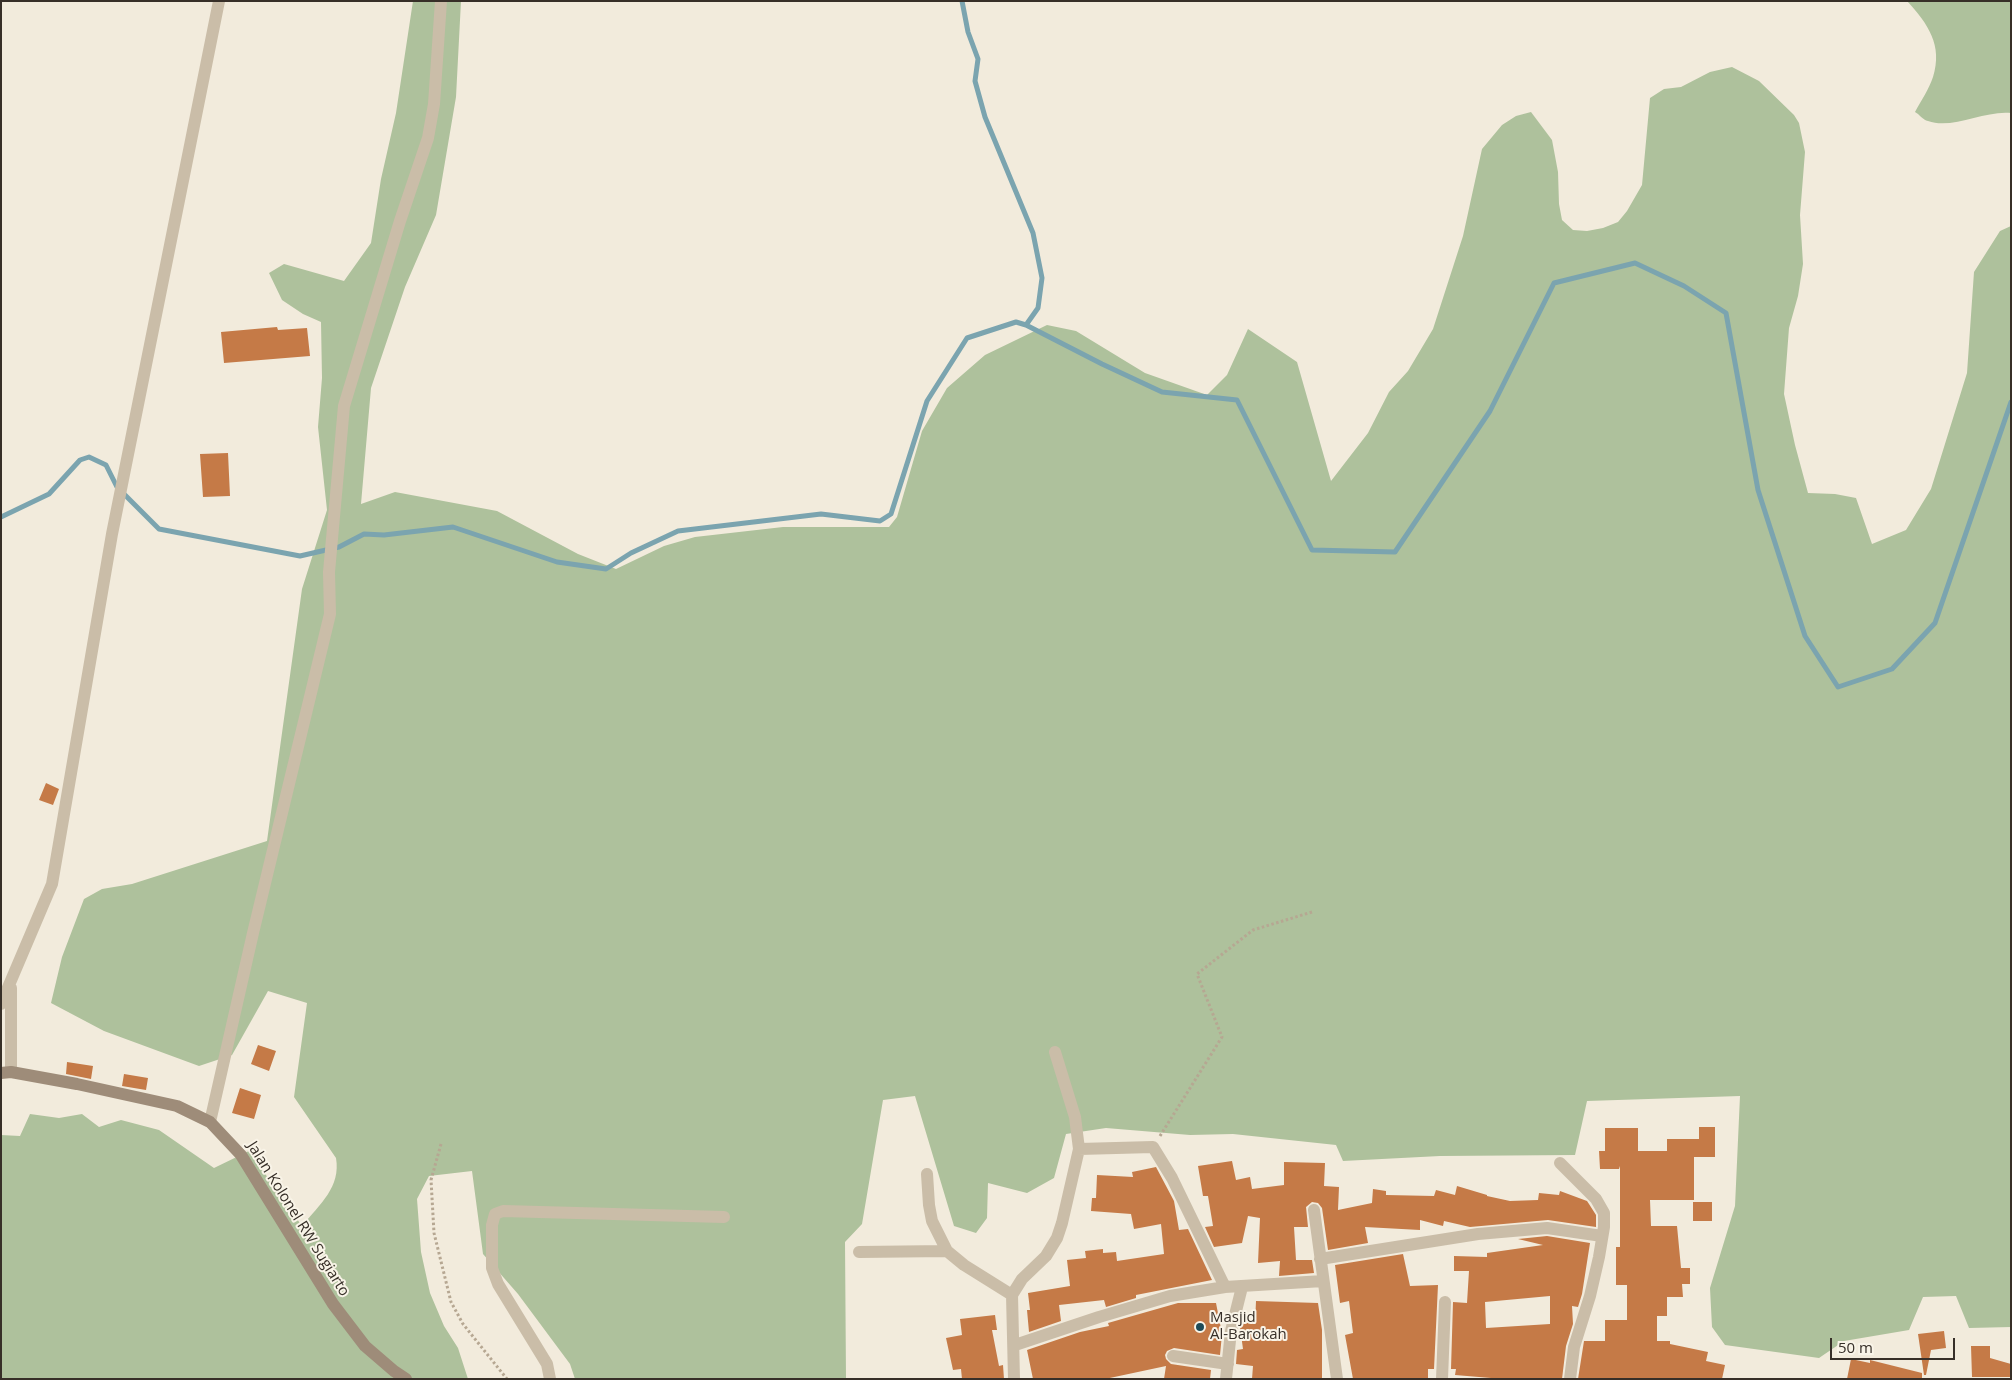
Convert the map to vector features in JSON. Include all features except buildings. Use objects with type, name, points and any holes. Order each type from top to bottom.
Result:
[{"type":"main road","name":"Jalan Kolonel RW Sugiarto","points":[[6,1073],[77,1084],[177,1106],[207,1121],[242,1155],[263,1192],[339,1312],[365,1346],[394,1372],[406,1379]]},
{"type":"street","points":[[1,1004],[52,884],[112,534],[219,1]]},
{"type":"street","points":[[207,1121],[330,614],[329,572],[344,406],[432,122],[441,1]]},
{"type":"street","points":[[6,1073],[11,983]]},
{"type":"street","points":[[1014,1379],[1015,1345],[1012,1295],[1022,1279],[1046,1256],[1057,1238],[1079,1149],[1075,1117],[1055,1052]]},
{"type":"street","points":[[1079,1149],[1153,1147],[1176,1187],[1225,1287]]},
{"type":"street","points":[[1560,1163],[1596,1199],[1604,1213],[1602,1236],[1590,1296],[1574,1347],[1570,1379]]},
{"type":"street","points":[[927,1174],[928,1205],[932,1221],[947,1250],[964,1265],[1012,1295]]},
{"type":"street","points":[[1314,1210],[1337,1379]]},
{"type":"street","points":[[550,1379],[547,1364],[498,1284],[492,1268],[492,1225],[495,1214],[503,1211],[724,1216]]},
{"type":"street","points":[[1320,1260],[1478,1234],[1547,1228],[1602,1236]]},
{"type":"street","points":[[860,1252],[947,1250]]},
{"type":"street","points":[[1015,1345],[1099,1316],[1170,1296],[1225,1287],[1323,1281]]},
{"type":"street","points":[[1226,1379],[1231,1331],[1242,1287]]},
{"type":"street","points":[[1442,1379],[1445,1302]]},
{"type":"street","points":[[1173,1356],[1228,1364]]},
{"type":"path","points":[[1153,1147],[1222,1037],[1197,974],[1253,930],[1312,912]]},
{"type":"path","points":[[441,1144],[431,1180],[434,1233],[451,1302],[462,1324],[507,1379]]},
{"type":"green space","points":[[413,1],[461,1],[456,97],[436,215],[405,287],[371,388],[361,504],[395,492],[497,511],[578,554],[616,569],[664,546],[695,537],[783,527],[889,527],[897,517],[922,431],[947,388],[985,355],[1047,325],[1076,331],[1145,373],[1207,395],[1227,375],[1248,329],[1297,362],[1331,481],[1368,433],[1389,392],[1408,371],[1433,329],[1463,236],[1482,149],[1502,125],[1516,116],[1531,112],[1552,140],[1558,172],[1559,204],[1562,220],[1573,230],[1587,231],[1603,228],[1618,222],[1627,211],[1642,185],[1650,98],[1664,89],[1681,87],[1710,72],[1732,67],[1759,81],[1794,115],[1799,123],[1805,152],[1800,215],[1803,264],[1798,296],[1789,328],[1784,394],[1808,493],[1835,494],[1856,498],[1872,544],[1906,530],[1931,489],[1967,373],[1974,272],[2000,231],[2011,226],[2011,1327],[1969,1328],[1956,1296],[1923,1297],[1909,1330],[1844,1341],[1819,1358],[1725,1345],[1712,1327],[1710,1288],[1735,1206],[1740,1096],[1587,1101],[1575,1155],[1440,1156],[1343,1161],[1336,1145],[1233,1134],[1190,1135],[1106,1128],[1066,1134],[1054,1178],[1027,1193],[988,1183],[987,1218],[976,1233],[954,1226],[915,1096],[883,1100],[862,1224],[845,1242],[846,1379],[575,1379],[570,1364],[518,1294],[483,1254],[472,1171],[429,1176],[417,1199],[421,1252],[430,1293],[444,1326],[458,1348],[468,1379],[1,1379],[1,1135],[20,1136],[30,1114],[59,1118],[82,1114],[99,1127],[121,1120],[159,1130],[214,1168],[249,1151],[302,1226],[328,1195],[335,1178],[336,1158],[294,1097],[307,1003],[268,991],[232,1055],[199,1066],[104,1031],[51,1003],[62,957],[84,899],[102,889],[132,884],[267,841],[302,589],[327,510],[318,427],[322,378],[321,322],[303,314],[282,300],[269,273],[284,264],[344,281],[371,243],[381,179],[396,113]]},
{"type":"green space","points":[[1907,1],[2011,1],[2011,113],[1990,114],[1958,122],[1937,123],[1926,120],[1915,112],[1933,77],[1936,55],[1932,36],[1921,18]]},
{"type":"waterway","points":[[962,1],[968,32],[978,59],[975,81],[985,117],[1033,233],[1042,278],[1038,308],[1026,325]]},
{"type":"waterway","points":[[1,517],[49,494],[80,460],[89,457],[106,465],[117,487],[159,529],[300,556],[339,547],[364,534],[384,535],[453,527],[557,562],[606,569],[631,553],[678,531],[821,514],[880,521],[891,514],[927,401],[967,338],[1016,322],[1026,325],[1162,392],[1237,400],[1312,550],[1395,552],[1490,411],[1554,283],[1635,263],[1684,286],[1726,313],[1758,490],[1805,636],[1838,687],[1892,669],[1935,623],[2011,402]]},
{"type":"place","name":"Masjid Al-Barokah","points":[[1200,1327]]}]
